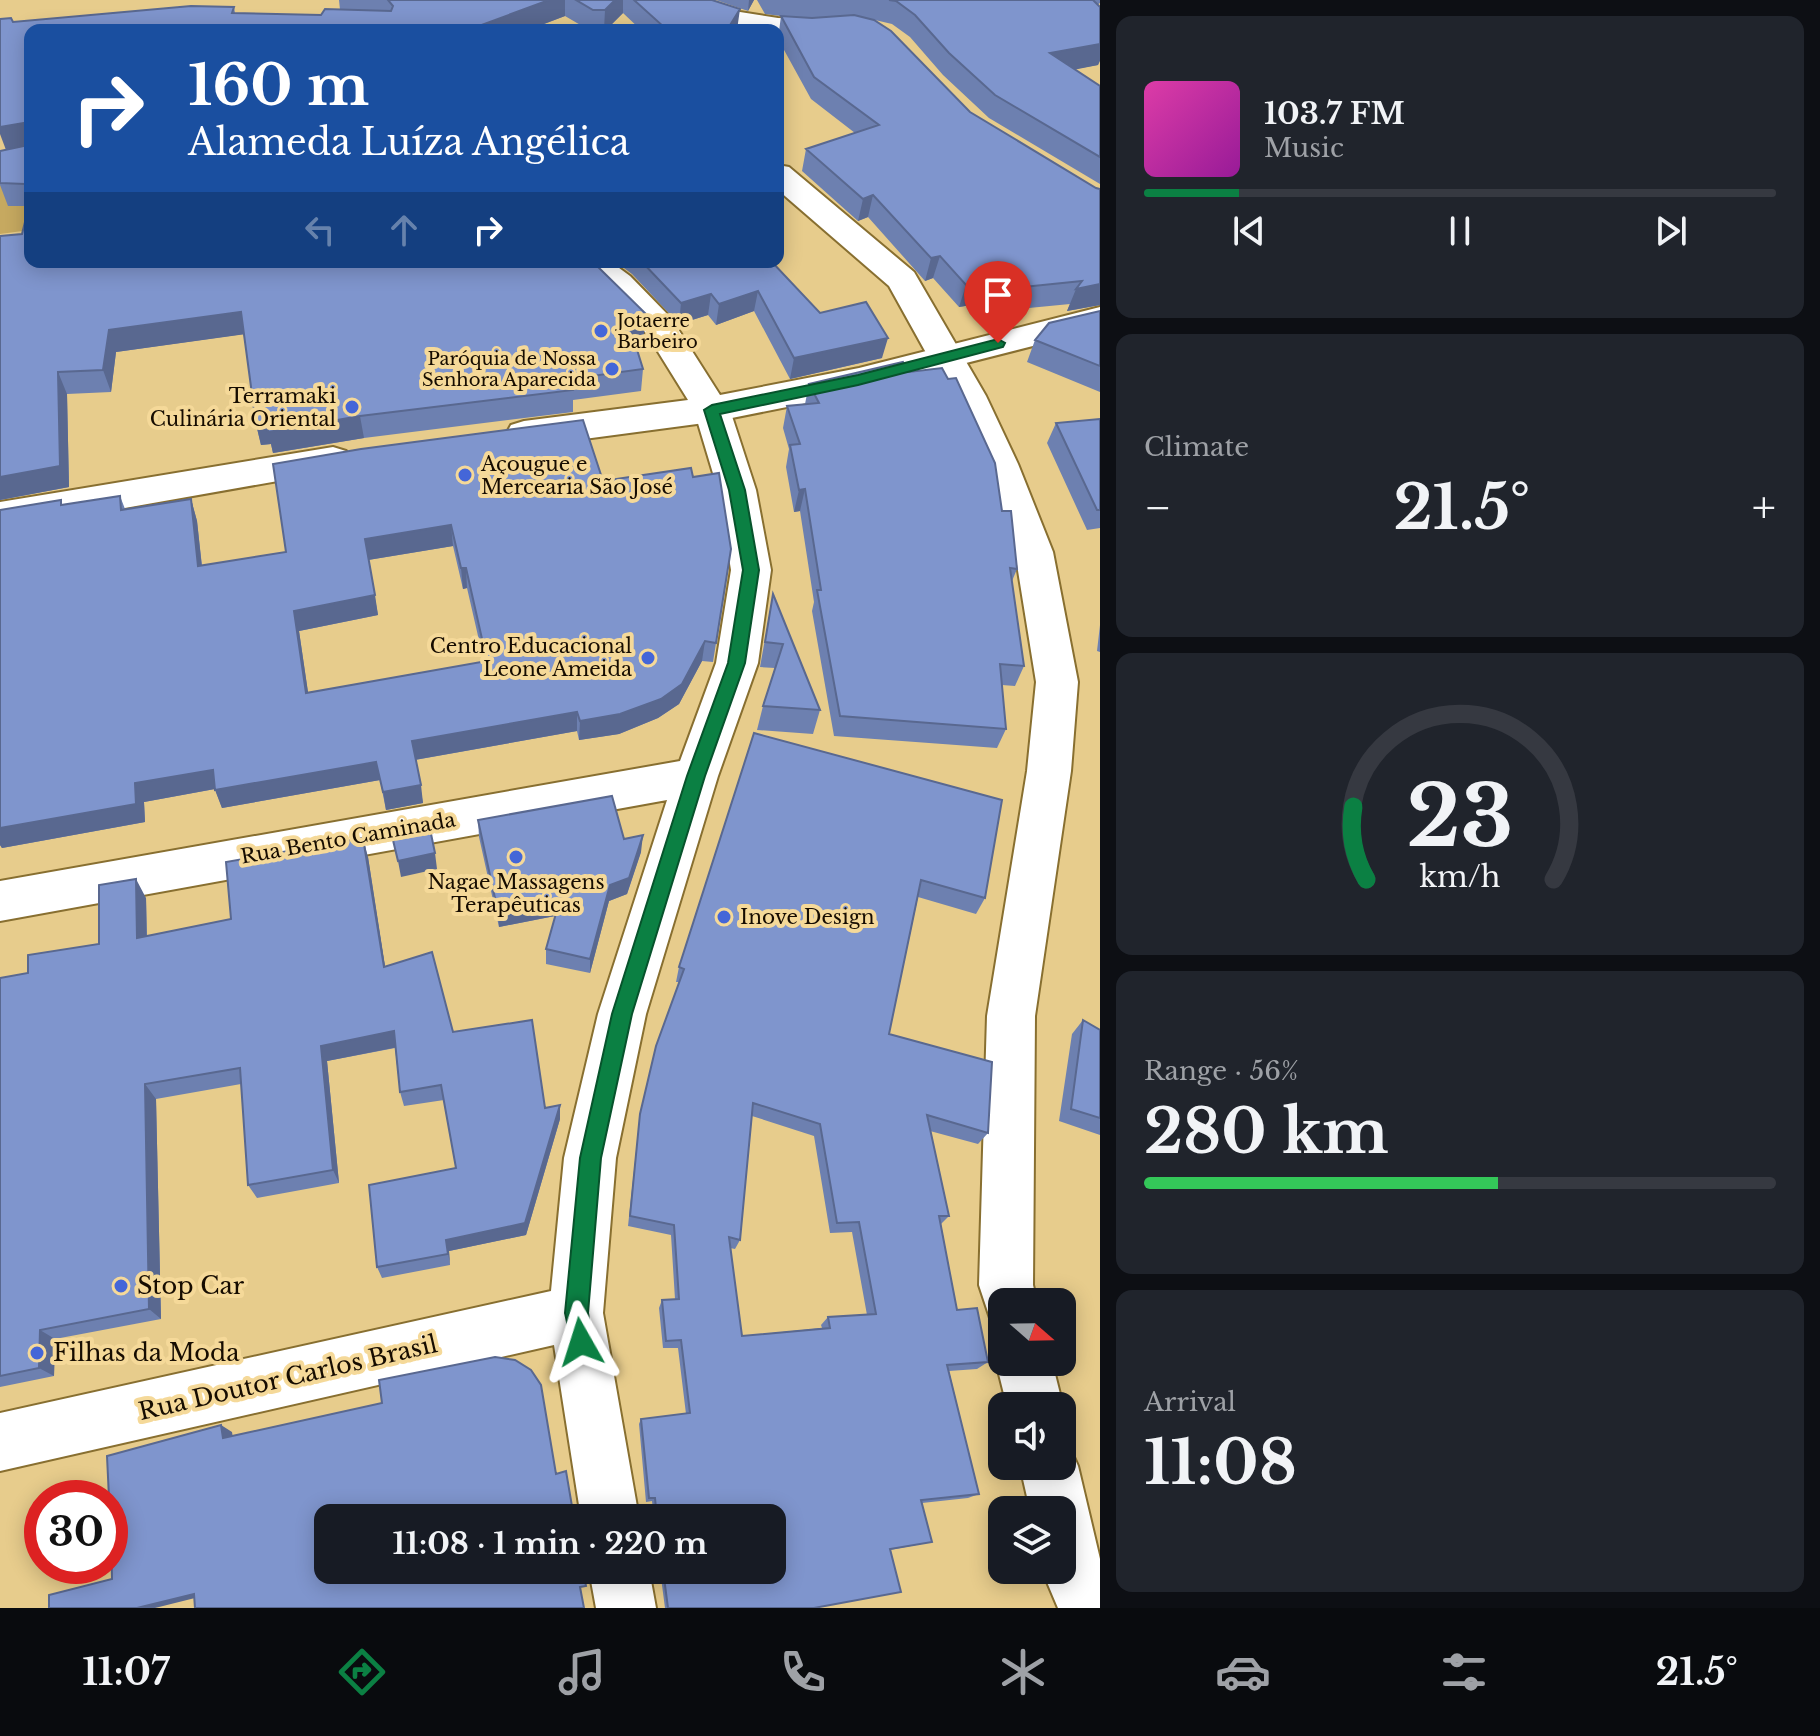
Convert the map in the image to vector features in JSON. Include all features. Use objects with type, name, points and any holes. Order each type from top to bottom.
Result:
[{"type":"street","points":[[681,0],[736,20],[757,24]]},
{"type":"street","points":[[784,27],[865,27]]},
{"type":"street","points":[[784,179],[902,279],[949,358],[1000,464],[1034,552],[1057,682],[1049,771],[1011,1016],[1007,1288]]},
{"type":"street","points":[[598,268],[659,326],[712,410],[737,490],[751,570],[737,663],[696,776],[622,1014],[590,1158],[576,1313],[608,1504]]},
{"type":"street","points":[[490,438],[712,410],[858,380],[949,358],[1047,329],[1100,318]]},
{"type":"street","points":[[0,516],[364,454]]},
{"type":"street","name":"Rua Bento Caminada","points":[[0,901],[696,776]]},
{"type":"street","name":"Rua Doutor Carlos Brasil","points":[[0,1442],[576,1313]]},
{"type":"street","points":[[1076,1580],[1088,1608]]},
{"type":"street","points":[[622,1584],[626,1608]]},
{"type":"shaded area","points":[[24,167],[24,231],[0,234],[0,172]]},
{"type":"building","points":[[388,0],[549,0],[484,24],[24,24],[24,123],[0,127],[0,19],[11,18],[13,22],[191,6],[234,7],[232,13],[321,15],[325,9],[391,11],[393,6]]},
{"type":"building","points":[[576,0],[615,0],[605,10],[593,10]]},
{"type":"building","points":[[634,0],[712,0],[740,9],[731,24],[661,24]]},
{"type":"building","points":[[889,0],[1093,0],[1100,7],[1100,44],[1050,53],[1100,86],[1100,157],[995,95],[949,53],[915,15],[896,1]]},
{"type":"building","points":[[854,15],[874,20],[891,31],[970,112],[1100,189],[1100,284],[1076,289],[1082,281],[995,290],[990,281],[966,285],[940,256],[931,258],[873,195],[863,199],[806,149],[879,125],[814,77],[781,16],[812,18]]},
{"type":"building","points":[[24,146],[24,184],[0,183],[0,151]]},
{"type":"building","points":[[24,226],[24,268],[599,268],[645,313],[622,320],[630,327],[643,369],[570,379],[573,390],[360,416],[268,432],[267,422],[256,424],[241,312],[109,330],[103,370],[58,372],[60,466],[0,477],[0,236],[22,234]]},
{"type":"building","points":[[648,268],[778,268],[820,313],[866,302],[888,338],[794,358],[758,291],[719,304],[711,294],[681,303]]},
{"type":"building","points":[[1100,311],[1100,366],[1035,340],[1049,323]]},
{"type":"building","points":[[903,362],[909,372],[942,368],[948,379],[956,378],[995,463],[1002,511],[1011,511],[1017,569],[1010,568],[1024,666],[1000,664],[1006,729],[840,716],[817,590],[821,590],[805,489],[799,490],[790,445],[800,444],[787,406],[819,403],[809,384]]},
{"type":"building","points":[[1100,419],[1100,510],[1097,510],[1056,423]]},
{"type":"building","points":[[583,420],[603,481],[691,468],[693,477],[719,473],[731,549],[716,643],[705,641],[682,684],[661,699],[620,714],[580,721],[577,712],[412,741],[421,785],[383,792],[376,762],[215,790],[213,770],[135,783],[136,804],[0,828],[0,510],[61,500],[61,505],[120,496],[121,510],[191,499],[198,566],[286,552],[273,464],[361,449]],"holes":[[[451,525],[461,568],[466,568],[487,661],[306,693],[294,611],[375,595],[365,539]]]},
{"type":"building","points":[[773,594],[820,710],[763,706],[783,644],[765,642]]},
{"type":"building","points":[[754,733],[1002,800],[985,898],[921,880],[889,1034],[992,1062],[988,1133],[927,1115],[949,1216],[939,1216],[957,1310],[977,1308],[988,1362],[947,1365],[979,1494],[921,1500],[932,1542],[890,1549],[901,1592],[814,1608],[668,1608],[665,1584],[786,1584],[786,1504],[656,1504],[655,1498],[649,1498],[641,1419],[690,1413],[681,1340],[666,1341],[662,1300],[679,1299],[674,1225],[630,1216],[640,1114],[656,1046],[684,969],[679,967]],"holes":[[[753,1103],[820,1124],[837,1223],[859,1222],[876,1314],[828,1317],[830,1328],[742,1336],[729,1237],[740,1240]]]},
{"type":"building","points":[[612,796],[624,839],[643,835],[629,878],[610,885],[590,959],[546,949],[560,899],[498,912],[478,820]]},
{"type":"building","points":[[430,829],[435,853],[398,861],[392,836]]},
{"type":"building","points":[[363,838],[384,967],[432,952],[453,1032],[532,1020],[545,1108],[560,1105],[525,1223],[446,1240],[448,1254],[377,1267],[369,1185],[456,1168],[441,1085],[400,1092],[394,1031],[321,1046],[333,1170],[248,1185],[240,1068],[145,1084],[149,1309],[40,1330],[39,1368],[0,1376],[0,978],[28,973],[28,955],[99,944],[99,885],[136,879],[137,938],[231,919],[226,862]]},
{"type":"building","points":[[1083,1020],[1100,1030],[1100,1118],[1071,1109]]},
{"type":"building","points":[[495,1357],[515,1360],[531,1370],[541,1385],[556,1474],[566,1471],[572,1504],[314,1504],[314,1584],[586,1584],[580,1587],[584,1608],[195,1608],[194,1594],[137,1608],[49,1608],[49,1595],[92,1584],[128,1584],[128,1480],[108,1480],[107,1456],[221,1425],[223,1438],[382,1403],[379,1380]]},
{"type":"place","name":"Jotaerre Barbeiro","points":[[601,331]]},
{"type":"place","name":"Paróquia de Nossa Senhora Aparecida","points":[[612,369]]},
{"type":"place","name":"Terramaki Culinária Oriental","points":[[352,407]]},
{"type":"place","name":"Açougue e Mercearia São José","points":[[465,475]]},
{"type":"place","name":"Centro Educacional Leone Ameida","points":[[648,658]]},
{"type":"place","name":"Nagae Massagens Terapêuticas","points":[[516,857]]},
{"type":"place","name":"Inove Design","points":[[724,917]]},
{"type":"place","name":"Stop Car","points":[[121,1286]]},
{"type":"place","name":"Filhas da Moda","points":[[37,1353]]},
{"type":"route","points":[[581,1342],[576,1313],[590,1158],[622,1014],[696,776],[737,663],[751,570],[737,490],[712,410],[858,380],[998,343]]}]
